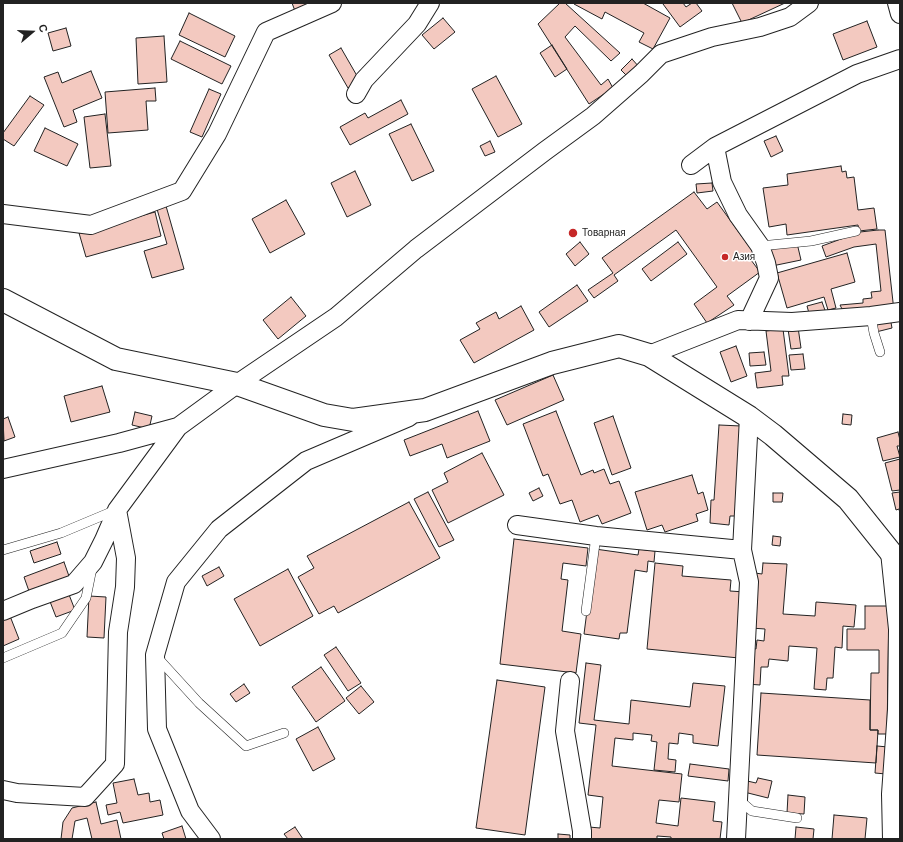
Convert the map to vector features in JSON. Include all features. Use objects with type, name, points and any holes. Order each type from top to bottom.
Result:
[{"type":"street","points":[[3,214],[91,225],[182,191],[217,134],[266,32],[332,3]]},
{"type":"street","points":[[356,94],[364,80],[417,24],[430,3]]},
{"type":"street","points":[[3,611],[74,584],[93,562],[117,510],[178,427],[237,384],[336,317],[416,249],[545,151],[594,116],[661,54],[712,37],[760,27],[790,17],[809,3]]},
{"type":"street","points":[[897,3],[900,14]]},
{"type":"street","points":[[691,165],[715,147],[857,74],[900,59]]},
{"type":"street","points":[[715,147],[722,182],[738,215],[760,246],[770,278],[749,321]]},
{"type":"street","points":[[3,300],[116,359],[237,384],[324,415],[353,420],[425,410]]},
{"type":"street","points":[[649,355],[738,320],[792,322],[871,316],[900,312]]},
{"type":"street","points":[[211,839],[190,811],[157,728],[155,655],[176,582],[219,529],[306,461],[425,410],[552,363],[619,346],[649,355],[749,417],[773,435],[848,499],[895,558],[898,629],[897,710],[891,794],[892,839]]},
{"type":"street","points":[[736,839],[749,582],[742,550],[749,417]]},
{"type":"street","points":[[3,469],[119,443],[178,427]]},
{"type":"street","points":[[3,790],[17,793],[85,797],[115,764],[118,632],[125,587],[126,558],[117,510]]},
{"type":"street","points":[[517,525],[596,536],[742,550]]},
{"type":"street","points":[[570,680],[565,731],[582,831],[582,839]]},
{"type":"lane","points":[[760,246],[811,240],[856,231]]},
{"type":"lane","points":[[871,316],[874,333],[880,352]]},
{"type":"lane","points":[[3,550],[61,533],[117,510]]},
{"type":"lane","points":[[586,611],[596,536]]},
{"type":"lane","points":[[3,658],[62,633],[86,598],[93,562]]},
{"type":"lane","points":[[155,655],[199,703],[246,746],[284,733]]},
{"type":"lane","points":[[737,798],[752,811],[797,818]]},
{"type":"building","points":[[292,3],[313,3],[295,11]]},
{"type":"building","points":[[560,3],[565,3],[620,53],[611,61],[575,26],[565,37],[601,85],[608,79],[613,88],[589,104],[538,24]]},
{"type":"building","points":[[643,3],[670,18],[653,49],[639,42],[644,33],[605,12],[602,19],[574,4]]},
{"type":"building","points":[[683,3],[686,7],[692,3],[696,3],[702,11],[680,27],[663,4]]},
{"type":"building","points":[[732,3],[785,3],[742,23]]},
{"type":"building","points":[[189,13],[235,36],[225,57],[179,35]]},
{"type":"building","points":[[443,18],[455,32],[434,49],[422,35]]},
{"type":"building","points":[[867,21],[877,47],[843,60],[833,34]]},
{"type":"building","points":[[66,28],[71,46],[53,51],[48,33]]},
{"type":"building","points":[[164,36],[167,82],[138,84],[136,38]]},
{"type":"building","points":[[180,41],[231,66],[222,84],[171,59]]},
{"type":"building","points":[[552,45],[567,69],[555,77],[540,53]]},
{"type":"building","points":[[341,48],[360,81],[348,88],[329,55]]},
{"type":"building","points":[[632,59],[640,68],[629,78],[621,70]]},
{"type":"building","points":[[91,71],[102,98],[73,110],[77,122],[64,127],[44,77],[58,72],[62,83]]},
{"type":"building","points":[[496,76],[522,124],[498,137],[472,89]]},
{"type":"building","points":[[155,88],[156,101],[146,101],[148,130],[108,133],[105,92]]},
{"type":"building","points":[[209,89],[221,94],[202,137],[190,132]]},
{"type":"building","points":[[30,96],[44,105],[14,146],[3,139],[3,133]]},
{"type":"building","points":[[401,100],[408,114],[350,145],[340,127],[365,113],[368,118]]},
{"type":"building","points":[[105,114],[111,166],[90,168],[84,117]]},
{"type":"building","points":[[411,124],[434,171],[412,181],[389,134]]},
{"type":"building","points":[[45,128],[78,144],[67,166],[34,151]]},
{"type":"building","points":[[776,136],[783,151],[771,157],[764,141]]},
{"type":"building","points":[[490,141],[495,152],[485,156],[480,146]]},
{"type":"building","points":[[841,166],[842,172],[846,171],[847,178],[854,177],[858,210],[874,208],[877,229],[859,231],[858,225],[787,235],[786,224],[769,227],[763,188],[788,185],[787,174]]},
{"type":"building","points":[[355,171],[371,205],[347,217],[331,183]]},
{"type":"building","points":[[712,183],[713,191],[697,193],[696,184]]},
{"type":"building","name":"Азия","points":[[694,192],[707,209],[717,202],[756,256],[751,260],[760,272],[727,296],[734,305],[707,323],[694,304],[717,287],[676,230],[614,275],[618,281],[594,298],[588,290],[613,273],[602,258]]},
{"type":"building","points":[[286,200],[305,234],[270,253],[252,219]]},
{"type":"building","points":[[166,206],[184,269],[152,278],[144,251],[167,244],[157,209]]},
{"type":"building","points":[[155,212],[161,236],[86,257],[79,233]]},
{"type":"building","points":[[885,230],[894,311],[842,309],[840,305],[863,303],[863,299],[872,298],[871,292],[881,291],[876,244],[854,247],[826,257],[822,246],[860,232]]},
{"type":"building","points":[[580,242],[589,254],[575,266],[566,254]]},
{"type":"building","points":[[678,242],[687,254],[651,281],[642,269]]},
{"type":"building","points":[[797,243],[801,260],[772,266],[768,250]]},
{"type":"building","points":[[847,253],[855,282],[831,289],[836,308],[828,310],[824,297],[787,308],[777,273]]},
{"type":"building","points":[[577,285],[588,301],[549,327],[539,312]]},
{"type":"building","points":[[291,297],[306,316],[278,339],[263,320]]},
{"type":"building","points":[[822,302],[826,313],[810,317],[807,306]]},
{"type":"building","points":[[521,306],[534,330],[474,363],[460,340],[480,329],[476,323],[496,312],[499,319]]},
{"type":"building","points":[[890,317],[892,328],[876,332],[874,321]]},
{"type":"building","points":[[798,327],[801,348],[791,349],[788,329]]},
{"type":"building","points":[[783,329],[789,376],[782,376],[783,385],[757,388],[755,373],[771,371],[766,331]]},
{"type":"building","points":[[736,346],[747,376],[731,382],[720,352]]},
{"type":"building","points":[[764,352],[766,365],[750,366],[749,353]]},
{"type":"building","points":[[803,354],[805,369],[791,370],[789,355]]},
{"type":"building","points":[[553,375],[564,400],[507,425],[495,400]]},
{"type":"building","points":[[102,386],[110,412],[71,422],[64,396]]},
{"type":"building","points":[[478,411],[490,441],[447,458],[442,444],[410,456],[404,440]]},
{"type":"building","points":[[556,411],[581,475],[593,470],[594,473],[604,469],[610,484],[619,481],[631,513],[602,524],[598,515],[580,522],[572,500],[560,504],[548,474],[543,476],[523,424]]},
{"type":"building","points":[[135,412],[152,416],[149,429],[132,425]]},
{"type":"building","points":[[843,414],[852,415],[851,425],[842,424]]},
{"type":"building","points":[[613,416],[631,468],[612,475],[594,423]]},
{"type":"building","points":[[8,417],[15,437],[4,441],[3,419]]},
{"type":"building","points":[[719,425],[741,426],[735,516],[730,516],[729,525],[710,523],[711,500],[714,500]]},
{"type":"building","points":[[898,432],[900,446],[897,446],[900,457],[883,461],[877,438]]},
{"type":"building","points":[[482,453],[504,495],[448,523],[432,490],[448,482],[444,473]]},
{"type":"building","points":[[900,459],[900,490],[892,491],[885,463]]},
{"type":"building","points":[[692,475],[698,494],[703,492],[708,510],[696,514],[698,521],[665,532],[662,525],[647,530],[635,492]]},
{"type":"building","points":[[539,488],[543,496],[533,501],[529,493]]},
{"type":"building","points":[[428,492],[454,540],[439,547],[414,499]]},
{"type":"building","points":[[900,492],[900,514],[899,509],[896,510],[892,493]]},
{"type":"building","points":[[773,493],[783,493],[782,502],[773,502]]},
{"type":"building","points":[[409,502],[440,558],[338,613],[334,606],[319,614],[298,577],[314,568],[307,556]]},
{"type":"building","points":[[773,536],[781,537],[780,546],[772,545]]},
{"type":"building","points":[[514,539],[588,548],[586,566],[563,563],[561,579],[568,580],[562,631],[581,634],[576,673],[500,664]]},
{"type":"building","points":[[57,542],[61,554],[34,563],[30,551]]},
{"type":"building","points":[[595,549],[638,555],[639,549],[655,551],[654,562],[648,561],[647,572],[635,570],[627,633],[620,633],[619,639],[584,634]]},
{"type":"building","points":[[64,562],[70,579],[30,594],[24,577]]},
{"type":"building","points":[[655,563],[683,566],[682,576],[731,580],[730,591],[745,592],[739,658],[647,649]]},
{"type":"building","points":[[763,563],[787,564],[783,614],[815,616],[816,602],[856,605],[854,627],[843,626],[842,648],[835,647],[833,678],[827,678],[826,690],[814,689],[817,648],[789,646],[788,661],[769,659],[768,667],[761,667],[760,685],[747,684],[750,648],[756,649],[757,640],[764,641],[765,629],[751,628],[755,573],[762,574]]},
{"type":"building","points":[[219,567],[224,576],[207,586],[202,576]]},
{"type":"building","points":[[288,569],[313,616],[260,646],[234,599]]},
{"type":"building","points":[[68,592],[75,610],[56,617],[49,599]]},
{"type":"building","points":[[89,596],[106,597],[104,638],[87,637]]},
{"type":"building","points":[[865,606],[889,606],[887,734],[878,734],[878,730],[870,730],[871,673],[879,673],[879,650],[847,650],[847,629],[865,629]]},
{"type":"building","points":[[10,616],[19,639],[3,646],[3,619]]},
{"type":"building","points":[[336,647],[361,683],[348,691],[324,655]]},
{"type":"building","points":[[586,663],[601,665],[594,720],[629,724],[631,700],[690,707],[693,683],[725,686],[718,746],[693,743],[693,735],[679,733],[678,744],[669,743],[668,759],[676,760],[675,772],[654,770],[657,742],[651,741],[652,735],[633,733],[633,740],[615,738],[612,766],[682,774],[679,802],[659,800],[656,823],[678,826],[681,798],[715,802],[713,821],[722,822],[720,839],[671,839],[671,837],[657,836],[657,839],[587,839],[589,827],[600,828],[603,797],[588,795],[596,725],[579,723]]},
{"type":"building","points":[[321,667],[345,701],[316,722],[292,687]]},
{"type":"building","points":[[497,680],[545,687],[525,835],[476,828]]},
{"type":"building","points":[[244,684],[250,693],[236,702],[230,694]]},
{"type":"building","points":[[361,686],[374,702],[359,714],[346,698]]},
{"type":"building","points":[[761,693],[870,700],[870,730],[878,730],[876,763],[757,755]]},
{"type":"building","points":[[318,727],[335,759],[313,771],[296,739]]},
{"type":"building","points":[[877,746],[888,747],[886,774],[875,773]]},
{"type":"building","points":[[690,764],[729,769],[728,781],[688,776]]},
{"type":"building","points":[[758,778],[772,781],[768,798],[740,791],[743,780],[756,783]]},
{"type":"building","points":[[134,779],[138,795],[149,793],[150,802],[160,800],[163,815],[123,823],[120,812],[108,815],[106,805],[117,803],[113,783]]},
{"type":"building","points":[[788,795],[805,797],[804,814],[787,813]]},
{"type":"building","points":[[96,802],[101,824],[117,820],[121,839],[92,839],[87,818],[75,821],[72,839],[61,839],[63,822],[72,808]]},
{"type":"building","points":[[834,815],[867,818],[865,839],[832,839]]},
{"type":"building","points":[[182,826],[186,839],[164,839],[162,833]]},
{"type":"building","points":[[295,827],[303,839],[288,839],[284,834]]},
{"type":"building","points":[[796,827],[814,829],[813,839],[795,839]]},
{"type":"building","points":[[558,834],[570,835],[570,839],[558,839]]},
{"type":"place","name":"Товарная","points":[[573,233]]},
{"type":"place","name":"Азия","points":[[725,257]]}]
